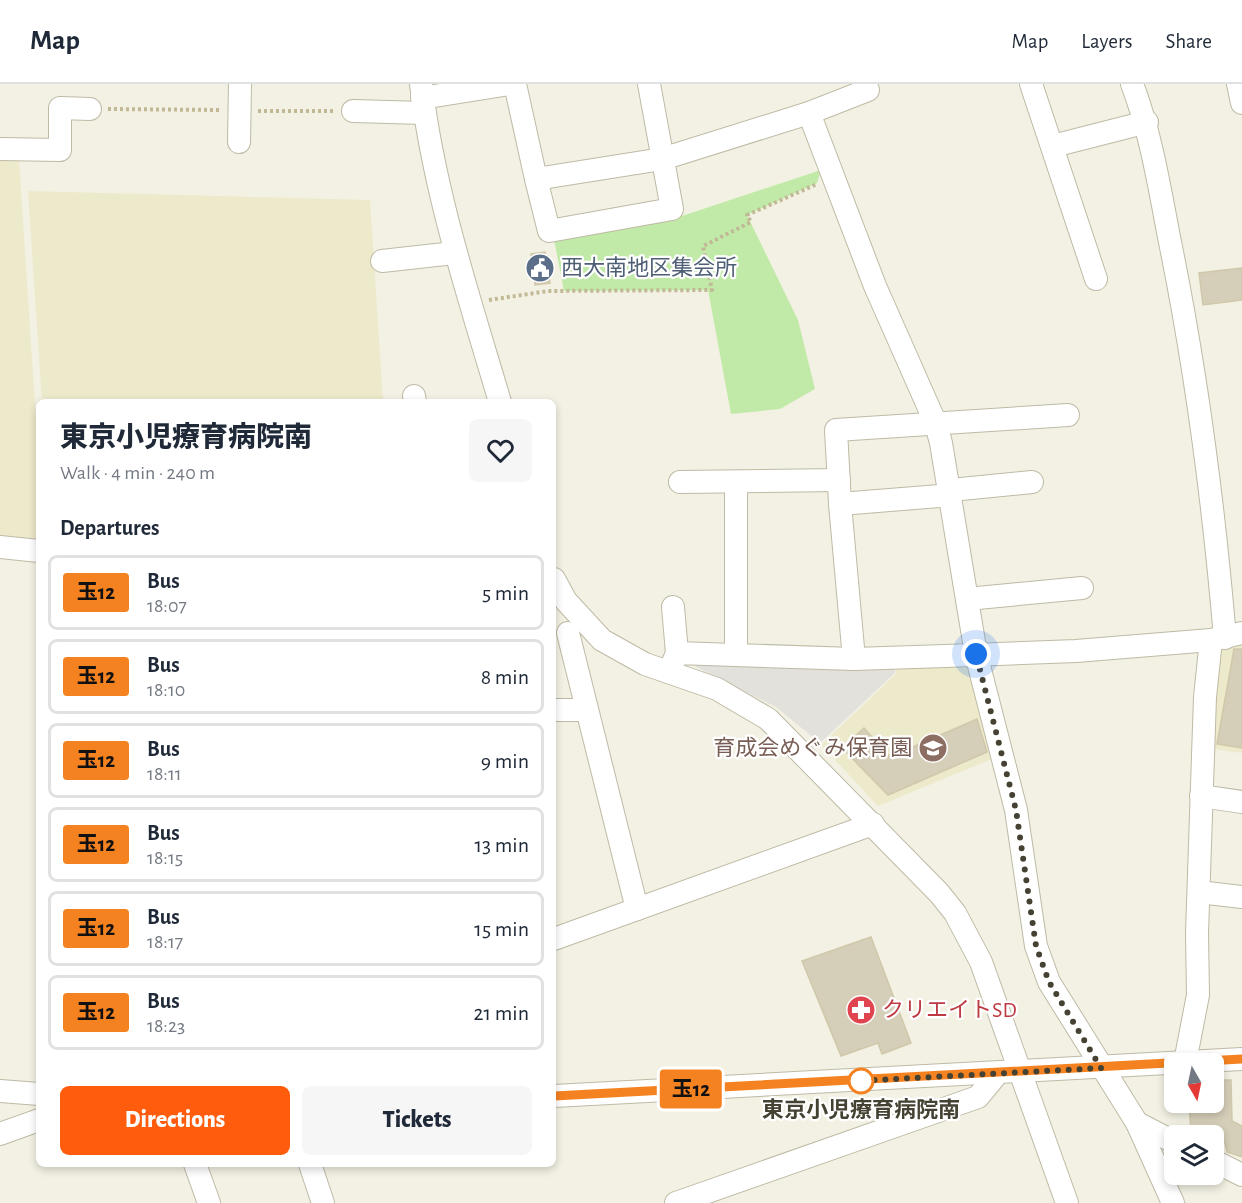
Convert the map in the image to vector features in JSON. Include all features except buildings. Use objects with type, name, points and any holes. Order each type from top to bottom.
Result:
[{"type":"street","points":[[239,142],[240,84]]},
{"type":"street","points":[[353,111],[509,84]]},
{"type":"street","points":[[515,84],[549,231],[672,208],[649,84]]},
{"type":"street","points":[[1031,84],[1096,279]]},
{"type":"street","points":[[1132,84],[1147,122],[1180,290],[1205,447],[1226,637],[1205,697],[1198,892],[1198,995],[1187,1053]]},
{"type":"street","points":[[1238,84],[1242,103]]},
{"type":"street","points":[[536,179],[662,159],[809,113],[872,86]]},
{"type":"street","points":[[422,98],[454,253],[499,399]]},
{"type":"street","points":[[0,149],[60,150],[60,108],[90,109]]},
{"type":"street","points":[[809,113],[875,286],[936,424],[951,492],[976,654],[1016,810],[1036,946],[1049,982],[1137,1123],[1173,1203]]},
{"type":"street","points":[[1053,146],[1147,122]]},
{"type":"street","points":[[382,261],[454,253]]},
{"type":"street","points":[[854,659],[840,504],[836,430],[1068,415]]},
{"type":"street","points":[[680,482],[839,480]]},
{"type":"street","points":[[736,482],[736,655]]},
{"type":"street","points":[[840,504],[1032,482]]},
{"type":"street","points":[[0,547],[36,551]]},
{"type":"street","points":[[556,583],[566,601],[569,629],[587,710],[637,909]]},
{"type":"street","points":[[967,599],[1082,588]]},
{"type":"street","points":[[673,607],[673,663]]},
{"type":"street","points":[[569,629],[602,640],[623,654],[673,663],[736,655],[854,659],[1076,651],[1226,637]]},
{"type":"street","points":[[673,663],[768,719],[939,892],[959,921],[981,962],[1008,1073],[1067,1203]]},
{"type":"street","points":[[556,710],[587,710]]},
{"type":"street","points":[[1201,796],[1242,802]]},
{"type":"street","points":[[556,938],[873,824]]},
{"type":"street","points":[[1198,892],[1242,897]]},
{"type":"street","points":[[1224,1060],[1242,1059]]},
{"type":"street","points":[[556,1096],[1164,1064]]},
{"type":"street","points":[[676,1203],[703,1198],[978,1098],[1008,1073]]},
{"type":"street","points":[[0,1091],[36,1094]]},
{"type":"street","points":[[0,1134],[36,1121]]},
{"type":"street","points":[[1137,1123],[1164,1137]]},
{"type":"street","points":[[1224,1166],[1242,1175]]},
{"type":"street","points":[[196,1167],[209,1203]]},
{"type":"street","points":[[311,1167],[323,1203]]},
{"type":"path","points":[[470,303],[548,291],[712,290],[703,246],[751,222],[747,215],[834,176]]},
{"type":"shaded area","points":[[0,159],[19,160],[36,421],[36,539],[0,535]]},
{"type":"shaded area","points":[[28,191],[370,200],[383,399],[42,399]]},
{"type":"shaded area","points":[[1242,639],[1242,753],[1207,748],[1218,646]]},
{"type":"shaded area","points":[[696,659],[894,663],[895,673],[820,743],[776,707],[696,667]]},
{"type":"shaded area","points":[[973,659],[999,756],[878,806],[821,745],[896,674],[895,663]]},
{"type":"green space","points":[[821,170],[817,183],[747,215],[798,320],[815,389],[780,409],[731,414],[708,290],[564,291],[554,239],[682,216]]},
{"type":"bus line","name":"玉12","points":[[556,1096],[997,1074],[1242,1059]]},
{"type":"place","name":"西大南地区集会所","points":[[540,268]]},
{"type":"place","name":"育成会めぐみ保育園","points":[[933,748]]},
{"type":"place","name":"クリエイトSD","points":[[861,1010]]},
{"type":"place","name":"東京小児療育病院南","points":[[861,1081]]},
{"type":"route","points":[[861,1081],[857,1081],[1101,1068],[1049,982],[1036,946],[1016,810],[976,654]]}]
